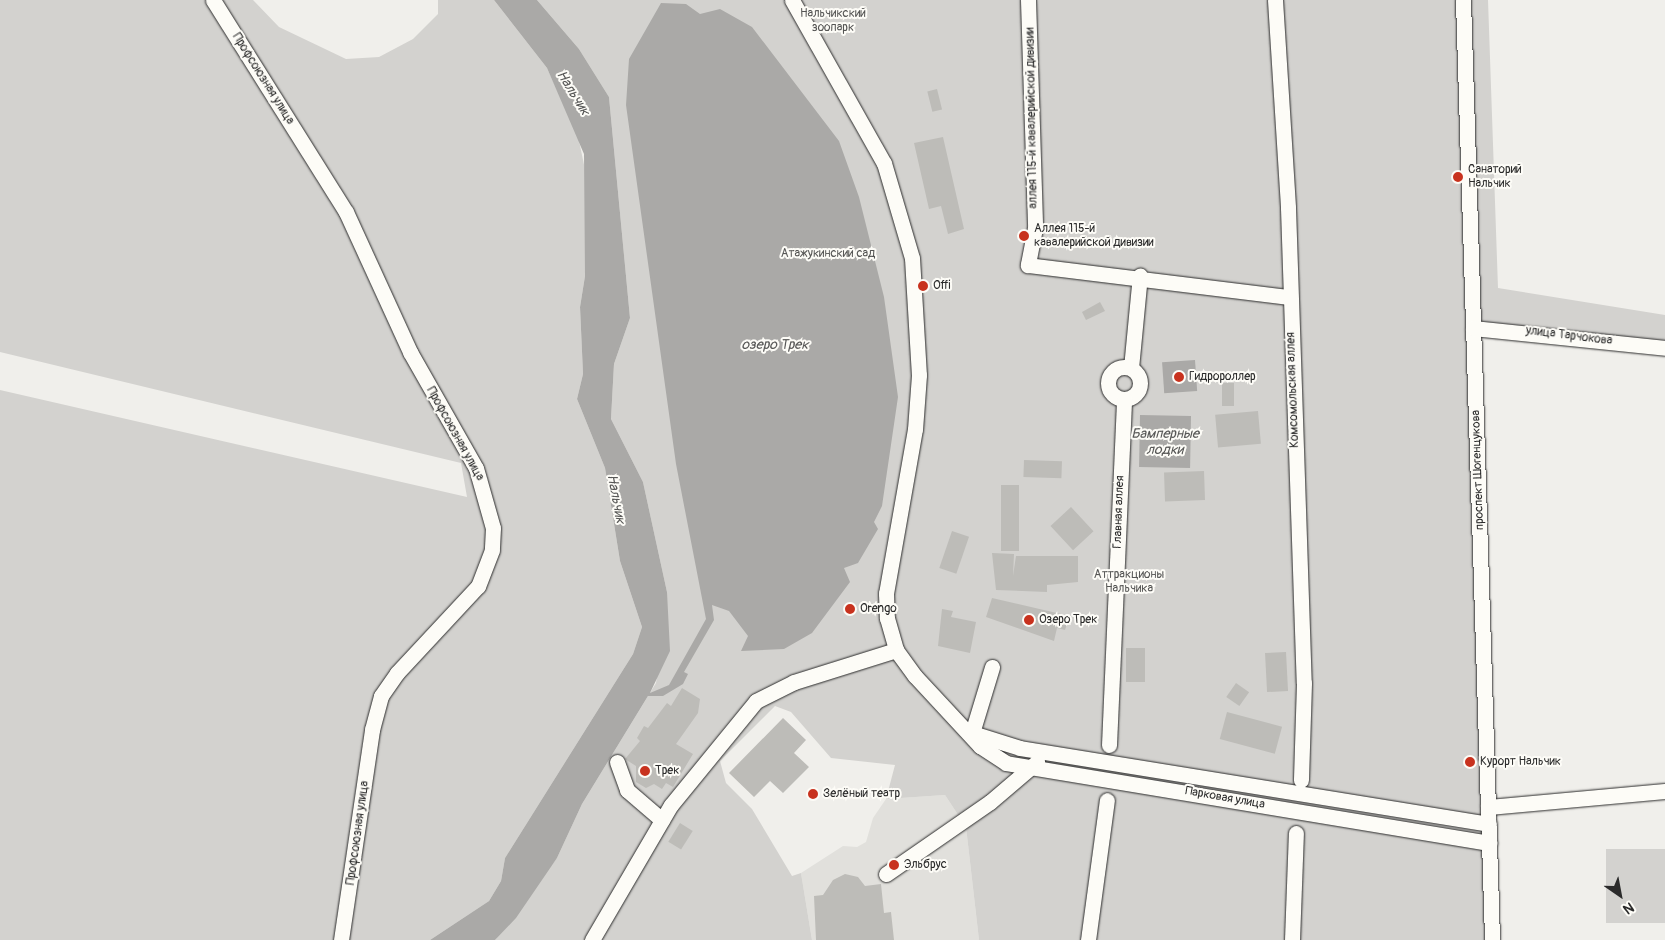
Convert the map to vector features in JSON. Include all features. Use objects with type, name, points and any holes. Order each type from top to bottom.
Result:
[{"type":"street","name":"Профсоюзная улица","points":[[213,0],[346,212],[410,352],[476,468],[493,528],[492,550],[478,586],[397,673],[379,703],[341,940]]},
{"type":"street","points":[[592,940],[662,820],[756,701],[794,682],[896,650],[887,618],[886,593],[915,429],[919,375],[912,258],[884,163],[792,0]]},
{"type":"street","name":"аллея 115-й кавалерийской дивизии","points":[[1028,0],[1035,228],[1028,265],[1140,276]]},
{"type":"street","name":"Комсомольская аллея","points":[[1275,0],[1290,297],[1304,684],[1302,780]]},
{"type":"street","name":"проспект Шогенцукова","points":[[1463,0],[1492,940]]},
{"type":"street","points":[[1131,368],[1116,370],[1108,382],[1114,395],[1124,399],[1134,395],[1140,386],[1131,368],[1140,276],[1290,297]]},
{"type":"street","name":"улица Тарчокова","points":[[1473,328],[1665,348]]},
{"type":"street","name":"Главная аллея","points":[[1109,745],[1124,399]]},
{"type":"street","name":"Парковая улица","points":[[896,650],[949,714],[972,733],[992,755],[1033,768],[1489,843]]},
{"type":"street","points":[[972,733],[992,667]]},
{"type":"street","name":"Парковая улица","points":[[972,733],[1020,748],[1048,750],[1489,824]]},
{"type":"street","points":[[886,874],[1033,768],[1048,750]]},
{"type":"street","points":[[617,762],[627,790],[662,820]]},
{"type":"street","points":[[1488,807],[1665,791]]},
{"type":"street","points":[[1088,940],[1107,800]]},
{"type":"street","points":[[1292,940],[1296,833]]},
{"type":"shaded area","name":"Эльбрус","points":[[945,795],[966,827],[979,940],[812,940],[801,873],[843,846],[857,847],[866,842],[873,818],[886,799]]},
{"type":"green space","points":[[0,0],[253,0],[279,27],[346,59],[379,57],[413,39],[438,14],[438,0],[494,0],[547,68],[578,136],[587,179],[585,276],[580,307],[583,374],[577,399],[605,468],[620,561],[642,627],[633,654],[505,858],[501,881],[489,901],[430,940],[0,940],[0,390],[467,497],[461,463],[0,352]]},
{"type":"green space","name":"Атажукинский сад","points":[[537,0],[1488,0],[1498,288],[1665,315],[1665,348],[1474,328],[1492,940],[979,940],[966,827],[945,795],[886,799],[895,765],[831,758],[791,712],[775,706],[720,761],[726,783],[752,809],[792,876],[801,873],[812,940],[495,940],[557,858],[582,804],[656,683],[667,619],[667,592],[643,482],[611,419],[614,364],[630,318],[609,97],[579,49]]},
{"type":"green space","points":[[1606,849],[1665,849],[1665,923],[1606,923]]},
{"type":"water","name":"озеро Трек","points":[[494,0],[537,0],[579,49],[609,97],[630,318],[614,364],[611,419],[643,482],[667,592],[670,651],[650,693],[669,685],[706,619],[676,464],[626,105],[629,59],[661,3],[686,4],[700,14],[720,9],[752,27],[839,141],[859,197],[884,297],[898,397],[882,506],[874,522],[878,529],[858,563],[844,568],[850,582],[812,633],[784,649],[741,651],[748,636],[729,611],[712,605],[714,620],[684,672],[688,674],[683,684],[663,696],[648,696],[582,804],[557,858],[516,918],[495,940],[430,940],[489,901],[501,881],[505,858],[633,654],[642,627],[620,561],[605,468],[577,399],[583,374],[580,307],[585,276],[584,154],[547,68]]},
{"type":"water","name":"Гидророллер","points":[[1195,360],[1197,391],[1164,393],[1162,362]]},
{"type":"water","name":"Бамперные лодки","points":[[1140,415],[1191,416],[1190,468],[1139,467]]},
{"type":"building","points":[[937,89],[942,109],[932,112],[927,91]]},
{"type":"building","points":[[943,137],[964,229],[948,234],[941,206],[929,209],[914,143]]},
{"type":"building","points":[[1100,302],[1105,311],[1086,320],[1082,312]]},
{"type":"building","points":[[1222,383],[1234,383],[1234,406],[1222,406]]},
{"type":"building","points":[[1258,411],[1261,444],[1218,448],[1215,415]]},
{"type":"building","points":[[1024,460],[1062,461],[1061,478],[1023,477]]},
{"type":"building","points":[[1204,471],[1205,500],[1165,501],[1164,472]]},
{"type":"building","points":[[1001,485],[1019,485],[1019,551],[1001,551]]},
{"type":"building","points":[[1071,507],[1094,531],[1073,550],[1051,526]]},
{"type":"building","points":[[952,531],[969,537],[956,574],[939,568]]},
{"type":"building","points":[[992,553],[1014,554],[1013,576],[1016,556],[1078,556],[1078,582],[1047,585],[1047,592],[996,590]]},
{"type":"building","name":"Озеро Трек","points":[[992,598],[1061,614],[1059,619],[1068,621],[1065,630],[1057,628],[1054,641],[986,617]]},
{"type":"building","points":[[942,609],[953,611],[951,617],[976,622],[970,653],[938,646]]},
{"type":"building","points":[[1126,648],[1145,648],[1145,682],[1126,682]]},
{"type":"building","points":[[1286,652],[1288,691],[1267,692],[1265,653]]},
{"type":"building","points":[[1236,683],[1249,692],[1239,706],[1226,697]]},
{"type":"building","points":[[682,688],[700,699],[698,713],[676,744],[693,754],[673,787],[666,783],[662,789],[654,784],[646,788],[636,782],[636,766],[625,759],[640,741],[637,738],[644,726],[648,728],[667,703],[671,706]]},
{"type":"building","points":[[1227,712],[1282,727],[1275,754],[1220,739]]},
{"type":"building","points":[[783,718],[806,740],[794,753],[809,767],[783,793],[770,781],[754,797],[729,773]]},
{"type":"building","points":[[680,823],[693,831],[681,850],[668,842]]},
{"type":"building","points":[[845,874],[858,877],[865,886],[881,884],[884,913],[891,912],[894,940],[816,940],[814,896],[823,895],[833,880]]},
{"type":"place","name":"Санаторий Нальчик","points":[[1458,177]]},
{"type":"place","name":"Аллея 115-й кавалерийской дивизии","points":[[1024,236]]},
{"type":"place","name":"Offi","points":[[923,286]]},
{"type":"place","name":"Гидророллер","points":[[1179,377]]},
{"type":"place","name":"Orengo","points":[[850,609]]},
{"type":"place","name":"Озеро Трек","points":[[1029,620]]},
{"type":"place","name":"Курорт Нальчик","points":[[1470,762]]},
{"type":"place","name":"Трек","points":[[645,771]]},
{"type":"place","name":"Зелёный театр","points":[[813,794]]},
{"type":"place","name":"Эльбрус","points":[[894,865]]},
{"type":"park label","name":"Нальчикский зоопарк","points":[[833,21]]},
{"type":"park label","name":"Аттракционы Нальчика","points":[[1129,582]]},
{"type":"water label","name":"Нальчик","points":[[573,93]]},
{"type":"water label","name":"Нальчик","points":[[616,499]]}]
